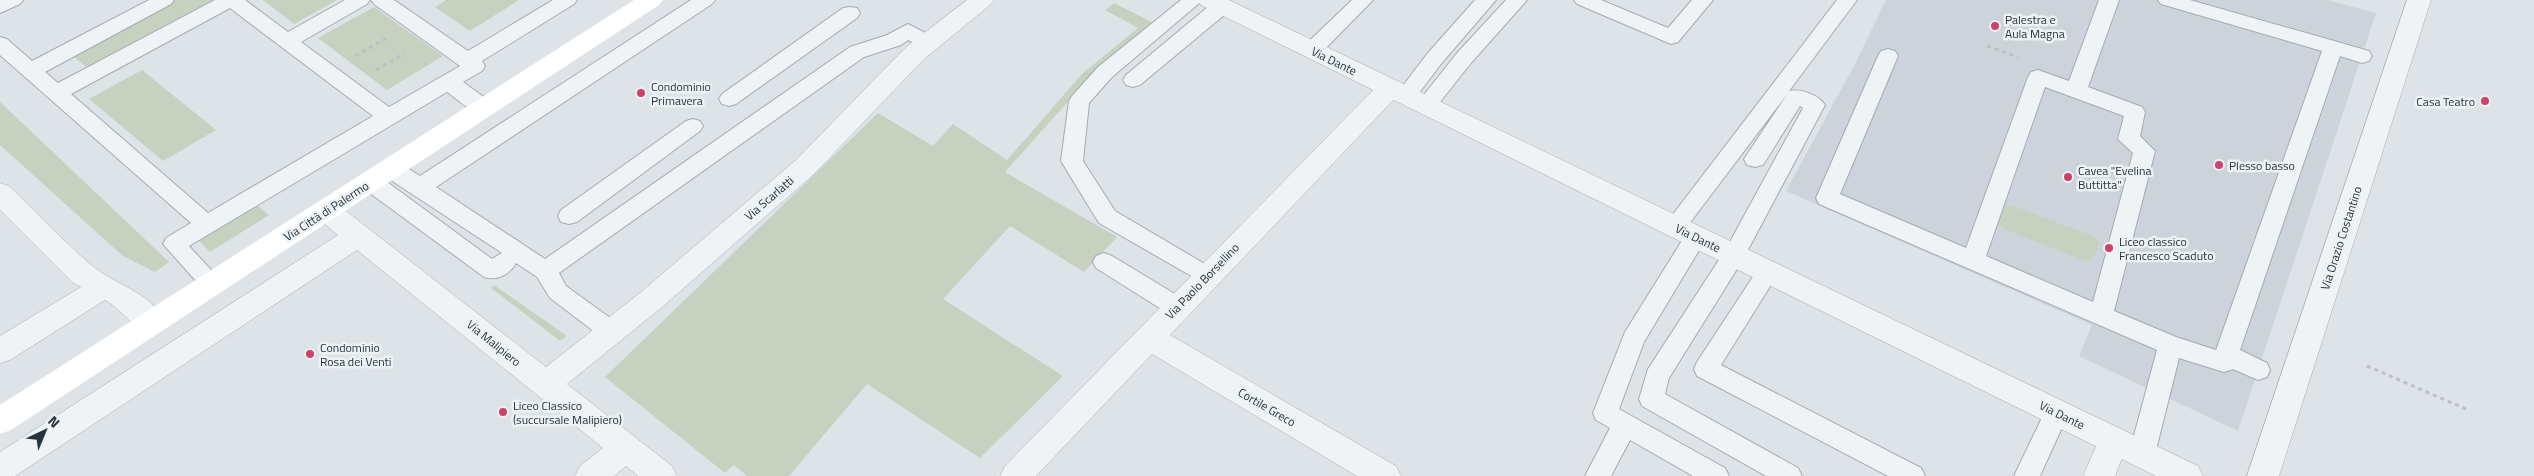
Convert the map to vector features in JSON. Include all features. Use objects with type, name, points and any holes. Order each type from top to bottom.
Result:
[{"type":"main road","name":"Via Città di Palermo","points":[[0,421],[651,0]]},
{"type":"street","name":"Via Scarlatti","points":[[546,384],[612,332],[805,167],[928,42],[982,0]]},
{"type":"street","name":"Via Orazio Costantino","points":[[2263,476],[2419,0]]},
{"type":"street","name":"Via Dante","points":[[1216,3],[2187,476]]},
{"type":"street","name":"Via Paolo Borsellino","points":[[1016,476],[1207,276],[1407,96]]},
{"type":"street","points":[[0,193],[82,274],[122,296],[152,322]]},
{"type":"street","name":"Via Malipiero","points":[[327,210],[661,476]]},
{"type":"street","points":[[0,469],[359,236]]},
{"type":"street","points":[[0,352],[104,287]]},
{"type":"street","name":"Cortile Greco","points":[[1148,337],[1369,472]]},
{"type":"street","points":[[2099,476],[2114,440]]},
{"type":"street","points":[[591,476],[625,448]]},
{"type":"lane","points":[[0,7],[13,0]]},
{"type":"lane","points":[[30,71],[164,0]]},
{"type":"lane","points":[[56,94],[231,0],[388,117]]},
{"type":"lane","points":[[286,42],[360,0]]},
{"type":"lane","points":[[212,284],[174,244],[475,66],[381,0]]},
{"type":"lane","points":[[468,60],[567,0]]},
{"type":"lane","points":[[420,187],[705,0]]},
{"type":"lane","points":[[1193,0],[1106,72],[1080,101],[1072,161],[1107,217],[1207,276]]},
{"type":"lane","points":[[1312,50],[1363,0]]},
{"type":"lane","points":[[1407,96],[1434,59],[1486,0]]},
{"type":"lane","points":[[1407,96],[1464,58],[1517,0]]},
{"type":"lane","points":[[1584,0],[1671,37],[1703,0]]},
{"type":"lane","points":[[1716,476],[1605,413],[1633,339],[1685,232],[1847,0]]},
{"type":"lane","points":[[2076,91],[2109,0]]},
{"type":"lane","points":[[2168,0],[2362,56]]},
{"type":"lane","points":[[1133,80],[1216,3]]},
{"type":"lane","points":[[729,100],[850,13]]},
{"type":"lane","points":[[544,271],[857,52],[894,40],[908,31],[928,42]]},
{"type":"lane","points":[[0,44],[207,225]]},
{"type":"lane","points":[[1888,56],[1827,198],[2170,345],[2224,362],[2333,48]]},
{"type":"lane","points":[[1973,261],[2038,77],[2135,112],[2129,139],[2144,152],[2101,315]]},
{"type":"lane","points":[[448,82],[485,108]]},
{"type":"lane","points":[[1755,159],[1796,96],[1815,105],[1734,255],[1657,376],[1651,399],[1790,476]]},
{"type":"lane","points":[[569,216],[693,126]]},
{"type":"lane","points":[[381,175],[420,187],[544,271],[558,292],[612,332]]},
{"type":"lane","points":[[381,175],[492,271],[506,261]]},
{"type":"lane","points":[[1104,262],[1177,307]]},
{"type":"lane","points":[[1768,272],[1706,369],[1912,476]]},
{"type":"lane","points":[[2142,454],[2170,345]]},
{"type":"lane","points":[[2227,355],[2258,370]]},
{"type":"lane","points":[[2027,476],[2057,412]]},
{"type":"lane","points":[[1598,476],[1625,424]]},
{"type":"path","points":[[348,60],[389,37]]},
{"type":"path","points":[[376,70],[409,51]]},
{"type":"path","points":[[2367,366],[2466,409]]},
{"type":"shaded area","name":"Liceo classico Francesco Scaduto","points":[[1886,0],[2327,0],[2376,13],[2238,431],[2079,356],[2092,325],[1786,191],[1855,64]]},
{"type":"green space","points":[[175,0],[213,0],[86,67],[71,54]]},
{"type":"green space","points":[[263,0],[337,0],[294,24]]},
{"type":"green space","points":[[446,0],[519,0],[470,31],[435,7]]},
{"type":"green space","points":[[1114,3],[1154,23],[1098,68],[1005,172],[1117,237],[1084,272],[1010,226],[943,299],[1063,376],[980,458],[867,384],[789,476],[747,476],[734,465],[725,473],[605,377],[878,113],[933,146],[953,124],[1007,160],[1082,74],[1138,28],[1105,10]]},
{"type":"green space","points":[[374,7],[443,56],[387,90],[318,38]]},
{"type":"green space","points":[[142,70],[216,130],[163,161],[89,99]]},
{"type":"green space","points":[[0,102],[169,262],[155,272],[123,256],[0,145]]},
{"type":"green space","points":[[257,205],[269,215],[210,252],[198,240]]},
{"type":"green space","points":[[2010,205],[2093,236],[2100,244],[2094,258],[2086,261],[2006,230],[1997,222],[2003,207]]},
{"type":"green space","points":[[494,285],[567,336],[560,341],[491,288]]},
{"type":"place","name":"Palestra e Aula Magna","points":[[1995,26]]},
{"type":"place","name":"Condominio Primavera","points":[[641,93]]},
{"type":"place","name":"Casa Teatro","points":[[2485,101]]},
{"type":"place","name":"Plesso basso","points":[[2219,165]]},
{"type":"place","name":"Cavea \"Evelina Buttitta\"","points":[[2068,177]]},
{"type":"place","name":"Liceo classico Francesco Scaduto","points":[[2109,248]]},
{"type":"place","name":"Condominio Rosa dei Venti","points":[[310,354]]},
{"type":"place","name":"Liceo Classico (succursale Malipiero)","points":[[503,412]]}]
